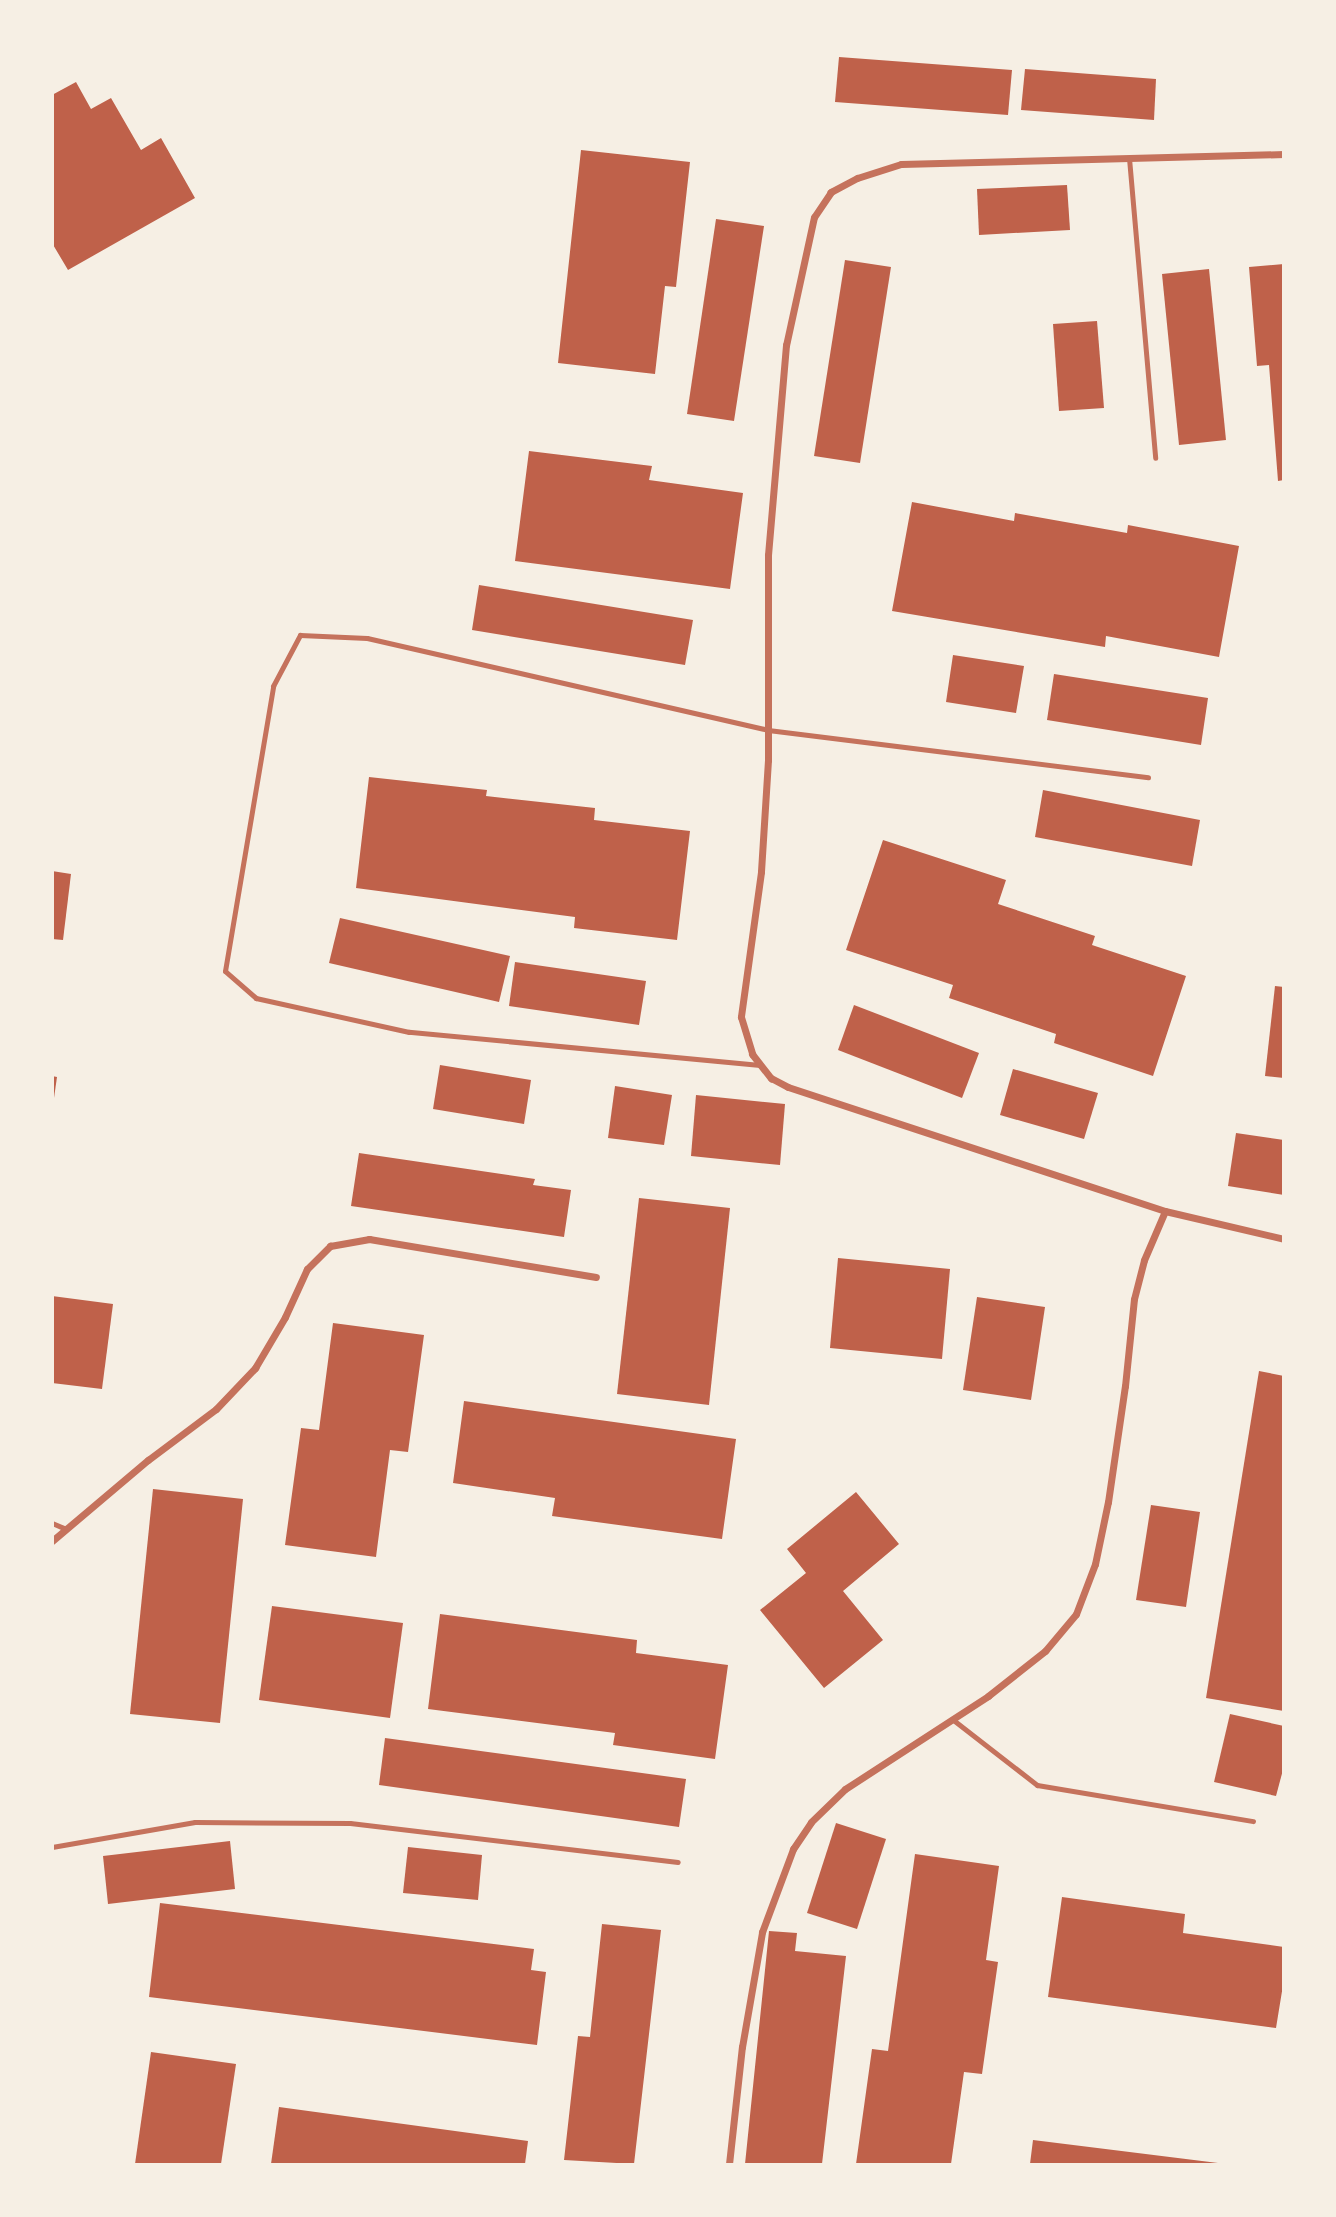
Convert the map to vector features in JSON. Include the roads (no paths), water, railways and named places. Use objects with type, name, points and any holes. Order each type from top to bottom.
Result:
[{"type":"street","points":[[1283,154],[901,164],[857,178],[831,192],[814,217],[805,247],[786,345],[768,555],[768,730],[761,872],[741,1017],[752,1054],[760,1065],[771,1078],[804,1093],[1165,1211],[1283,1239]]},
{"type":"street","points":[[729,2165],[742,2047],[762,1932],[793,1849],[811,1822],[845,1789],[951,1719],[1045,1651],[1076,1615],[1095,1564],[1108,1502],[1125,1386],[1134,1299],[1143,1260],[1165,1211]]},
{"type":"street","points":[[52,1541],[64,1528],[216,1409],[254,1368],[285,1317],[307,1269],[330,1246],[369,1239],[597,1277]]},
{"type":"lane","points":[[1129,158],[1155,458]]},
{"type":"lane","points":[[760,1065],[409,1032],[256,998],[225,971],[273,686],[300,635],[367,638],[768,730],[1149,777]]},
{"type":"lane","points":[[52,1523],[64,1528]]},
{"type":"lane","points":[[951,1719],[1037,1784],[1254,1821]]},
{"type":"lane","points":[[52,1847],[195,1822],[350,1823],[678,1862]]}]
